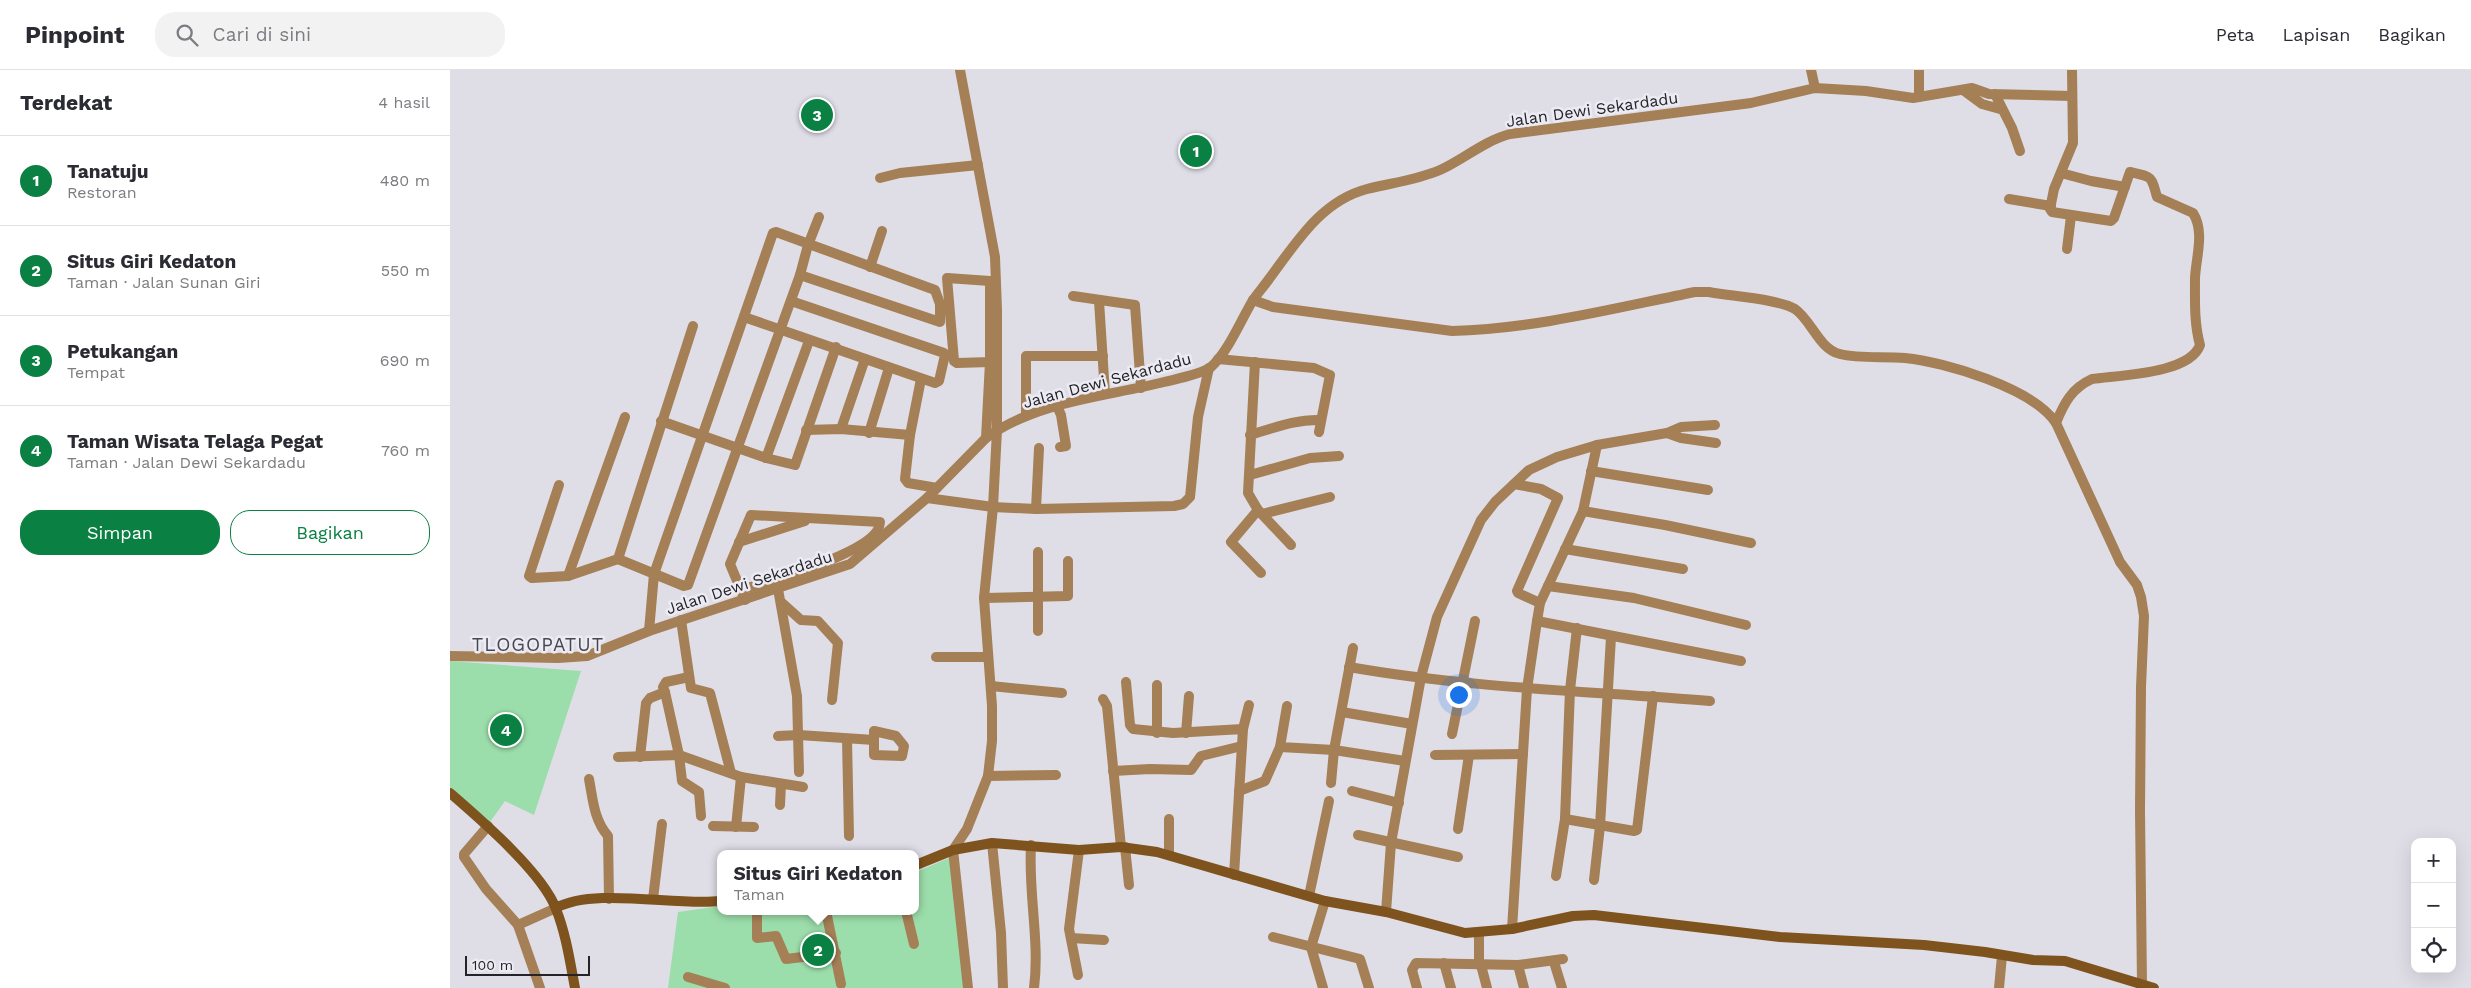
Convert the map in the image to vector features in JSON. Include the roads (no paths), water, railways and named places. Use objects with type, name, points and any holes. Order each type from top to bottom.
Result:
[{"type":"street","points":[[960,70],[996,270],[996,430],[993,507],[984,598],[991,686],[992,741],[988,776],[967,830],[954,850],[968,988]]},
{"type":"street","points":[[1811,70],[1815,88]]},
{"type":"street","points":[[1919,70],[1919,97]]},
{"type":"street","points":[[2056,422],[2069,396],[2084,382],[2092,379],[2172,367],[2192,357],[2200,345],[2195,317],[2195,276],[2199,231],[2197,219],[2190,211],[2157,197],[2154,182],[2148,175],[2130,172],[2114,218],[2111,221],[2052,212],[2051,206],[2054,189],[2073,143],[2072,70]]},
{"type":"street","name":"Jalan Dewi Sekardadu","points":[[450,656],[558,658],[587,656],[743,595],[778,589],[850,564],[927,498],[996,430],[1026,416],[1057,406],[1105,394],[1140,388],[1209,368],[1218,359],[1253,300],[1310,226],[1328,208],[1344,198],[1439,170],[1497,138],[1751,102],[1815,88],[1919,97],[1972,88],[1995,94],[2072,96]]},
{"type":"street","points":[[1964,90],[1982,104],[2000,109]]},
{"type":"street","points":[[1995,94],[2000,109],[2012,128],[2020,152]]},
{"type":"street","points":[[880,178],[900,173],[978,166]]},
{"type":"street","points":[[2061,173],[2124,187]]},
{"type":"street","points":[[2009,199],[2051,206]]},
{"type":"street","points":[[2066,249],[2071,216]]},
{"type":"street","points":[[559,485],[529,576],[532,578],[568,576],[618,558],[684,586],[688,585],[791,301],[808,245],[819,217]]},
{"type":"street","points":[[870,267],[882,231]]},
{"type":"street","points":[[649,631],[654,574],[773,233],[776,232],[935,290],[940,304],[939,323],[800,275]]},
{"type":"street","points":[[986,438],[990,362],[990,281],[946,278],[954,361],[957,363],[990,362]]},
{"type":"street","points":[[1253,300],[1273,307],[1461,331],[1600,314],[1686,294],[1709,292],[1793,308],[1814,329],[1821,341],[1838,354],[1908,358],[1954,369],[2005,386],[2046,410],[2056,422],[2120,562],[2137,585],[2141,597],[2144,616],[2140,753],[2142,985]]},
{"type":"street","points":[[1073,296],[1099,301],[1132,303],[1136,307],[1140,388]]},
{"type":"street","points":[[744,317],[809,340],[836,347],[920,379],[938,382],[946,355],[944,353],[791,301]]},
{"type":"street","points":[[1099,301],[1105,394]]},
{"type":"street","points":[[618,558],[693,326]]},
{"type":"street","points":[[766,458],[809,340]]},
{"type":"street","points":[[661,421],[738,449],[795,465],[836,347]]},
{"type":"street","points":[[1026,416],[1026,356],[1103,356]]},
{"type":"street","points":[[841,429],[865,359]]},
{"type":"street","points":[[1218,359],[1314,368],[1330,374],[1319,432]]},
{"type":"street","points":[[1255,362],[1248,493],[1260,512],[1291,545]]},
{"type":"street","points":[[869,433],[889,368]]},
{"type":"street","points":[[927,498],[993,507],[1036,510],[1148,508],[1183,504],[1190,497],[1198,417],[1209,368]]},
{"type":"street","points":[[920,379],[910,435],[906,482],[937,488]]},
{"type":"street","points":[[1057,406],[1061,415],[1066,446],[1060,447]]},
{"type":"street","points":[[568,576],[625,417]]},
{"type":"street","points":[[1250,435],[1291,422],[1306,419],[1321,420]]},
{"type":"street","points":[[1386,912],[1391,843],[1404,761],[1421,677],[1437,616],[1481,520],[1495,502],[1538,465],[1596,445],[1667,433],[1681,427],[1715,425]]},
{"type":"street","points":[[806,430],[841,429],[869,433],[910,435]]},
{"type":"street","points":[[1667,433],[1681,438],[1716,442]]},
{"type":"street","points":[[1512,929],[1527,689],[1540,603],[1583,511],[1596,445]]},
{"type":"street","points":[[1036,510],[1039,448]]},
{"type":"street","points":[[1250,475],[1310,458],[1339,456]]},
{"type":"street","points":[[1591,470],[1708,490]]},
{"type":"street","points":[[1514,484],[1541,490],[1558,498],[1517,591],[1540,603]]},
{"type":"street","points":[[1261,574],[1231,542],[1260,512],[1330,497]]},
{"type":"street","points":[[1583,511],[1665,525],[1751,544]]},
{"type":"street","points":[[751,515],[809,520],[881,524],[878,530],[851,552],[743,595],[730,567],[751,515]]},
{"type":"street","points":[[739,542],[809,520]]},
{"type":"street","points":[[858,522],[864,542]]},
{"type":"street","points":[[1565,548],[1683,569]]},
{"type":"street","points":[[1038,552],[1038,631]]},
{"type":"street","points":[[984,598],[1068,596],[1068,561]]},
{"type":"street","points":[[1548,586],[1634,598],[1746,625]]},
{"type":"street","points":[[778,589],[797,696],[799,772]]},
{"type":"street","points":[[782,603],[801,620],[818,621],[838,643],[832,700]]},
{"type":"street","points":[[680,620],[693,690],[706,690],[710,693],[736,775],[736,827]]},
{"type":"street","points":[[1452,734],[1475,621]]},
{"type":"street","points":[[1537,621],[1741,661]]},
{"type":"street","points":[[1556,876],[1565,819],[1570,690],[1577,628]]},
{"type":"street","points":[[1594,880],[1600,826],[1611,637]]},
{"type":"street","points":[[1331,783],[1334,750],[1353,648]]},
{"type":"street","points":[[936,657],[988,657]]},
{"type":"street","points":[[1349,667],[1405,677],[1462,681],[1495,687],[1608,692],[1710,701]]},
{"type":"street","points":[[689,676],[664,684],[679,755],[682,781],[700,793],[701,816]]},
{"type":"street","points":[[1126,682],[1131,728],[1156,733],[1243,729]]},
{"type":"street","points":[[1156,733],[1157,685]]},
{"type":"street","points":[[991,686],[1062,693]]},
{"type":"street","points":[[640,757],[646,703],[650,698],[665,692]]},
{"type":"street","points":[[1186,733],[1189,696]]},
{"type":"street","points":[[1565,819],[1634,831],[1638,828],[1653,696]]},
{"type":"street","points":[[1103,699],[1107,706],[1113,771],[1129,885]]},
{"type":"street","points":[[1234,875],[1243,729],[1249,705]]},
{"type":"street","points":[[1239,790],[1265,781],[1280,747],[1287,706]]},
{"type":"street","points":[[1342,712],[1412,724]]},
{"type":"street","points":[[778,736],[799,735],[874,740]]},
{"type":"street","points":[[847,739],[849,836]]},
{"type":"street","points":[[1113,771],[1150,768],[1191,770],[1201,756],[1242,746]]},
{"type":"street","points":[[1280,747],[1334,750],[1404,761]]},
{"type":"street","points":[[1435,755],[1523,754]]},
{"type":"street","points":[[618,757],[679,755],[736,775],[803,787]]},
{"type":"street","points":[[1458,829],[1469,755]]},
{"type":"street","points":[[988,776],[1056,776]]},
{"type":"street","points":[[589,779],[599,826],[608,836],[609,899]]},
{"type":"street","points":[[780,805],[781,784]]},
{"type":"street","points":[[1352,790],[1399,802]]},
{"type":"street","points":[[450,794],[488,826],[535,877],[556,908],[575,988]]},
{"type":"street","points":[[1309,896],[1329,801]]},
{"type":"street","points":[[1169,819],[1169,854]]},
{"type":"street","points":[[653,899],[662,824]]},
{"type":"street","points":[[488,826],[464,854],[464,858],[486,890],[518,925],[540,988]]},
{"type":"street","points":[[713,826],[754,827]]},
{"type":"street","points":[[1358,835],[1458,857]]},
{"type":"street","points":[[919,864],[954,850],[992,843],[1079,850],[1123,847],[1169,854],[1325,901],[1386,912],[1465,933],[1512,929],[1588,915],[1780,937],[1924,945],[2033,960],[2065,961],[2154,988]]},
{"type":"street","points":[[992,843],[1001,933],[1003,988]]},
{"type":"street","points":[[1031,845],[1030,868],[1036,961],[1034,988]]},
{"type":"street","points":[[1078,975],[1069,928],[1079,850]]},
{"type":"street","points":[[518,925],[568,902],[609,899],[653,899],[677,903],[717,901]]},
{"type":"street","points":[[1323,988],[1310,947],[1325,901]]},
{"type":"street","points":[[757,915],[756,938],[776,936],[786,959],[836,953]]},
{"type":"street","points":[[827,915],[842,984]]},
{"type":"street","points":[[907,915],[914,944]]},
{"type":"street","points":[[1478,933],[1480,965],[1487,988]]},
{"type":"street","points":[[1273,937],[1360,959],[1369,988]]},
{"type":"street","points":[[1070,938],[1104,940]]},
{"type":"street","points":[[1999,988],[2002,956]]},
{"type":"street","points":[[1417,988],[1412,970],[1415,964],[1518,965],[1559,961],[1562,988]]},
{"type":"street","points":[[1444,963],[1451,988]]},
{"type":"street","points":[[1518,965],[1524,988]]},
{"type":"street","points":[[688,978],[725,988]]},
{"type":"place","name":"Petukangan","points":[[817,115]]},
{"type":"place","name":"Tanatuju","points":[[1196,151]]},
{"type":"place","name":"Taman Wisata Telaga Pegat","points":[[506,730]]},
{"type":"place","name":"Situs Giri Kedaton","points":[[818,950]]},
{"type":"district","name":"TLOGOPATUT","points":[[538,644]]}]
